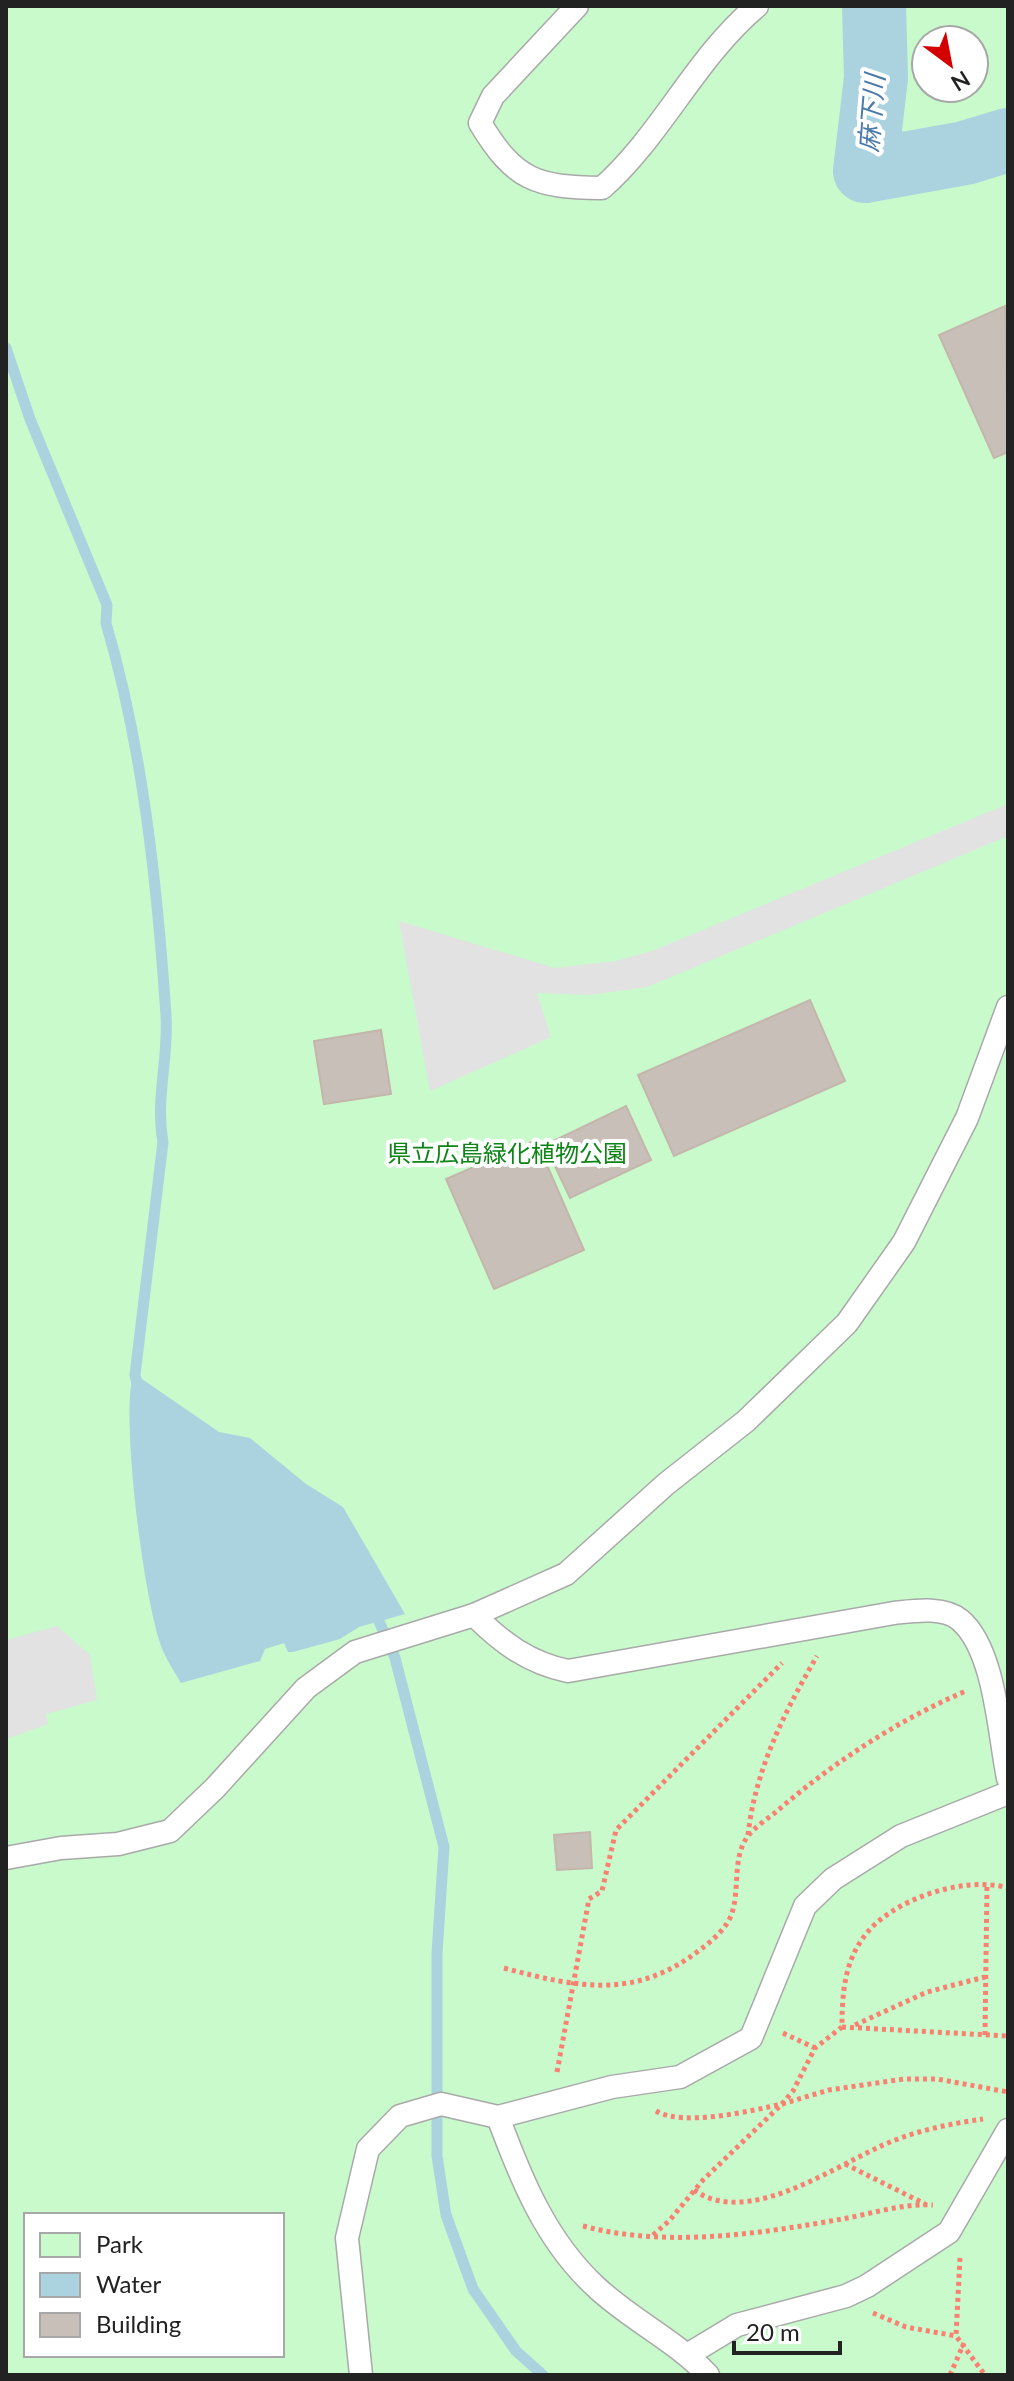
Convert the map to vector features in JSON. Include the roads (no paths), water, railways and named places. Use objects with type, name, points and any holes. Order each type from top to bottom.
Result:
[{"type":"lane","points":[[577,6],[493,96],[480,123],[499,154],[535,183],[602,188],[626,167],[729,30],[757,6]]},
{"type":"lane","points":[[6,1858],[61,1848],[118,1844],[170,1831],[215,1788],[306,1688],[355,1652],[474,1615],[566,1574],[666,1484],[746,1421],[847,1323],[904,1242],[967,1118],[1008,1007]]},
{"type":"lane","points":[[474,1615],[506,1646],[548,1667],[568,1671],[923,1609],[959,1618],[983,1647],[1008,1778]]},
{"type":"lane","points":[[361,2375],[347,2238],[368,2149],[400,2116],[441,2104],[498,2117],[612,2087],[680,2077],[751,2038],[805,1906],[833,1879],[901,1836],[1008,1793]]},
{"type":"lane","points":[[498,2117],[523,2186],[563,2250],[596,2288],[689,2354],[708,2375]]},
{"type":"lane","points":[[689,2354],[737,2325],[846,2296],[867,2286],[949,2232],[964,2207],[998,2124]]},
{"type":"water","points":[[139,1377],[219,1432],[250,1438],[306,1484],[343,1507],[405,1614],[359,1627],[340,1639],[293,1652],[288,1652],[284,1643],[265,1649],[260,1661],[181,1683],[163,1651],[142,1557],[130,1435],[132,1380]]},
{"type":"waterway","name":"麻下川","points":[[874,6],[876,78],[865,171],[965,153],[1008,140]]},
{"type":"waterway","points":[[6,348],[30,419],[107,605],[106,623],[130,719],[153,867],[166,1031],[161,1110],[163,1142],[135,1375],[139,1392]]},
{"type":"waterway","points":[[374,1610],[395,1658],[444,1847],[437,1953],[437,2156],[446,2215],[473,2289],[516,2351],[543,2375]]},
{"type":"park label","name":"県立広島緑化植物公園","points":[[507,1152]]}]
